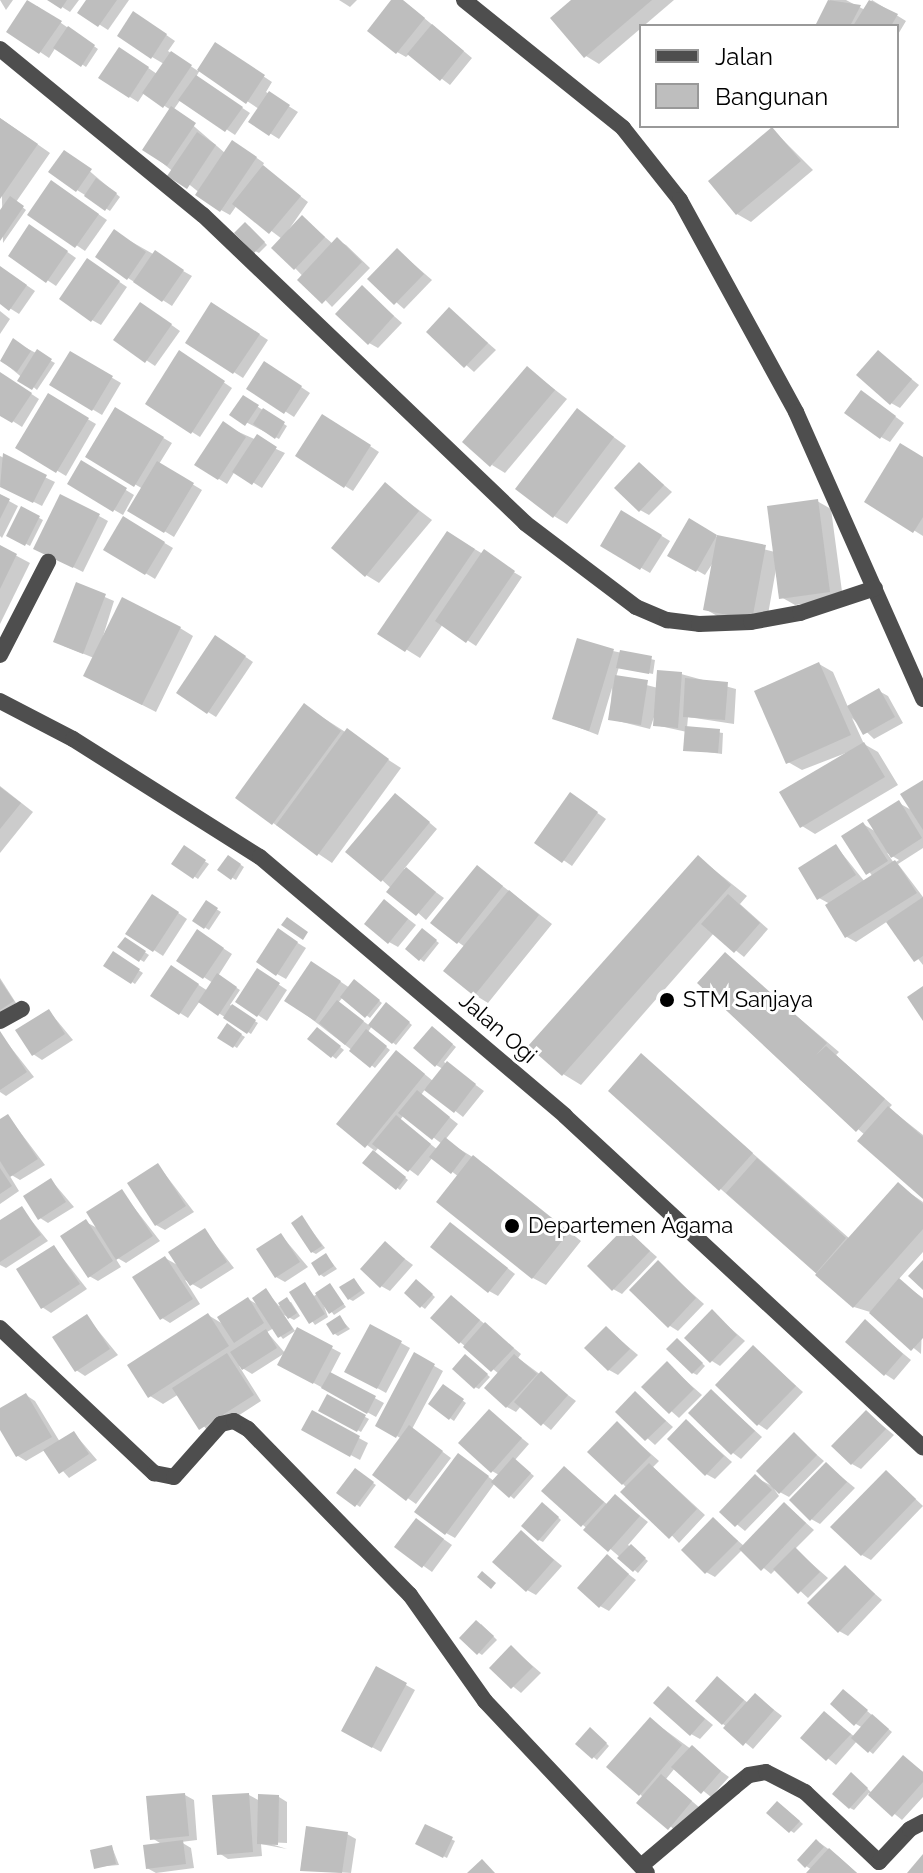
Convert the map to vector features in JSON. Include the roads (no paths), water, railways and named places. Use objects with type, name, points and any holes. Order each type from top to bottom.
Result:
[{"type":"street","points":[[464,0],[623,128],[657,165],[796,412],[923,699]]},
{"type":"street","points":[[0,49],[203,215],[525,523],[636,607],[667,620],[699,624],[751,622],[800,613],[875,588]]},
{"type":"street","points":[[0,655],[48,562]]},
{"type":"street","name":"Jalan Ogi","points":[[0,701],[73,739],[260,857],[565,1116],[923,1447]]},
{"type":"street","points":[[0,1021],[22,1009]]},
{"type":"street","points":[[0,1328],[142,1463],[164,1477],[174,1477],[221,1424],[234,1421],[248,1429],[410,1595],[485,1701],[644,1870],[734,1787],[749,1775],[766,1772],[805,1792],[879,1862],[910,1829],[923,1822]]},
{"type":"place","name":"STM Sanjaya","points":[[667,1000]]},
{"type":"place","name":"Departemen Agama","points":[[512,1226]]}]
